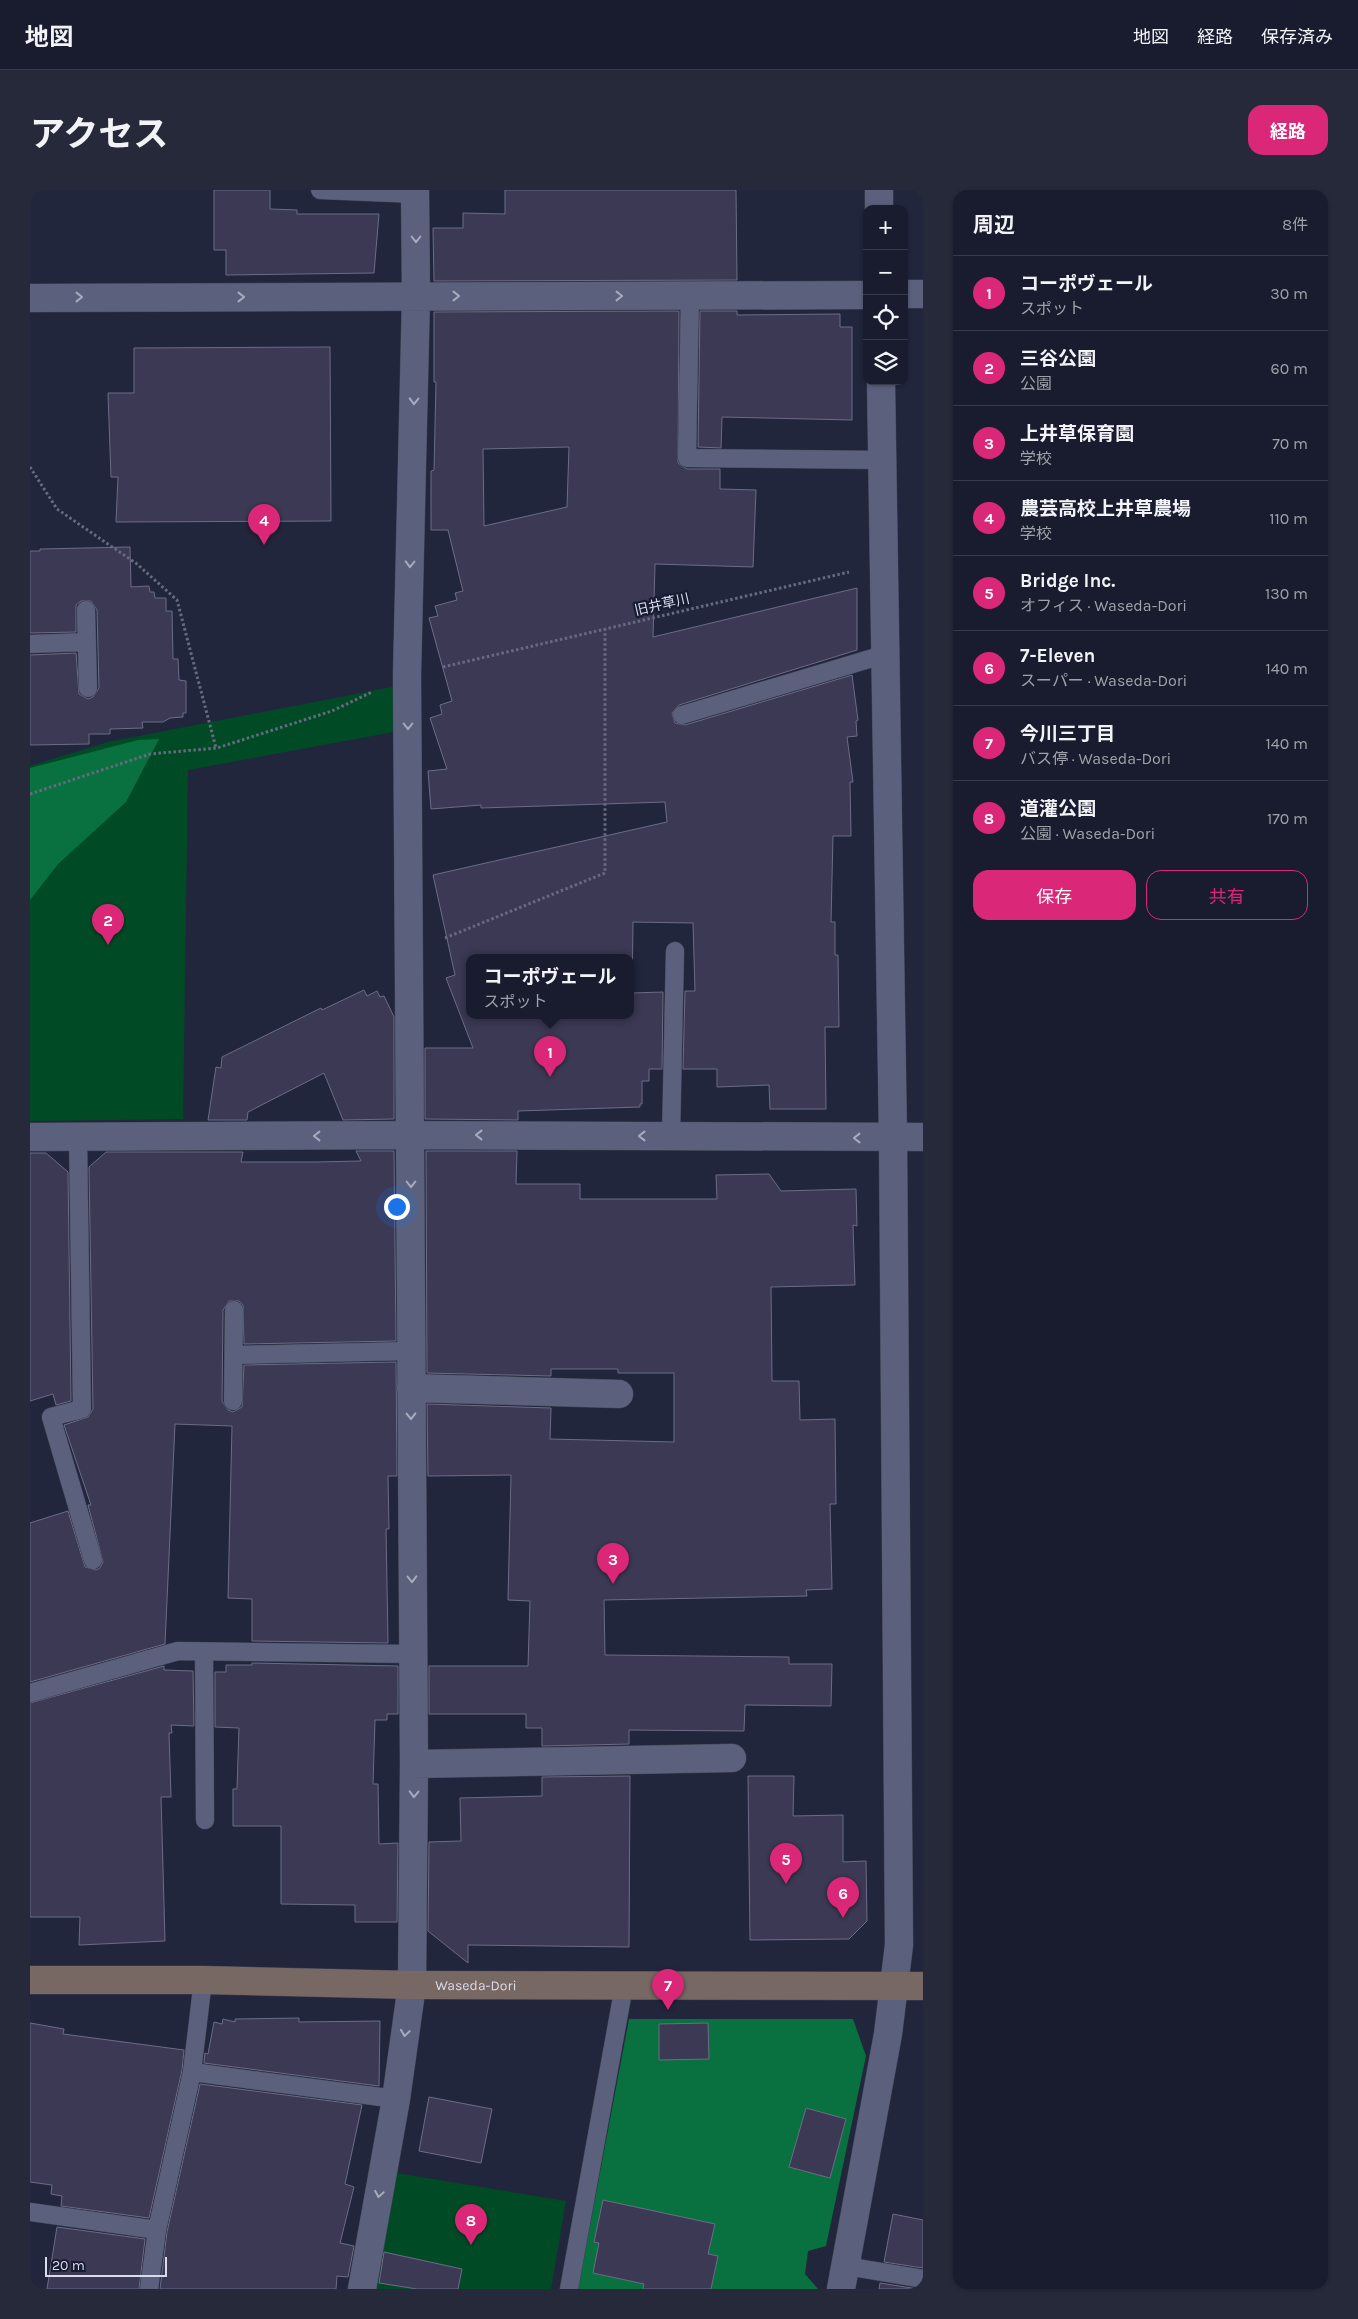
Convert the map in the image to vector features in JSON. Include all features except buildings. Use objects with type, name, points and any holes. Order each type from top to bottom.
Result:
[{"type":"main road","name":"Waseda-Dori","points":[[30,1980],[203,1980],[412,1985],[923,1986]]},
{"type":"street","points":[[879,190],[879,205]]},
{"type":"street","points":[[362,2289],[396,2099],[412,1985],[414,1764],[407,675],[416,296],[416,192]]},
{"type":"street","points":[[908,294],[923,294]]},
{"type":"street","points":[[30,298],[863,295]]},
{"type":"street","points":[[843,2277],[896,1986],[899,1936],[894,1138],[881,385]]},
{"type":"street","points":[[30,1137],[411,1135],[923,1137]]},
{"type":"street","points":[[411,1388],[619,1394]]},
{"type":"street","points":[[414,1764],[732,1758]]},
{"type":"lane","points":[[320,190],[416,192]]},
{"type":"lane","points":[[690,295],[687,458],[883,460]]},
{"type":"lane","points":[[86,610],[88,688]]},
{"type":"lane","points":[[30,644],[87,642]]},
{"type":"lane","points":[[682,715],[886,654]]},
{"type":"lane","points":[[671,1136],[675,951]]},
{"type":"lane","points":[[78,1137],[82,1409],[51,1417],[93,1560]]},
{"type":"lane","points":[[233,1401],[234,1310]]},
{"type":"lane","points":[[234,1355],[410,1351]]},
{"type":"lane","points":[[30,1693],[178,1651],[413,1654]]},
{"type":"lane","points":[[204,1652],[205,1820]]},
{"type":"lane","points":[[148,2289],[157,2230],[192,2072],[203,1980]]},
{"type":"lane","points":[[570,2289],[624,1986]]},
{"type":"lane","points":[[192,2072],[396,2099]]},
{"type":"lane","points":[[30,2212],[157,2230]]},
{"type":"lane","points":[[843,2277],[923,2279]]},
{"type":"path","points":[[30,467],[57,509],[137,564],[177,600],[216,748]]},
{"type":"path","name":"旧井草川","points":[[30,794],[150,754],[216,748],[332,711],[407,675],[885,564]]},
{"type":"path","points":[[410,952],[605,873],[605,629]]},
{"type":"green space","points":[[397,686],[399,731],[188,770],[183,1119],[30,1121],[30,766],[108,742]]},
{"type":"green space","points":[[159,739],[126,802],[58,864],[30,900],[30,768],[138,740]]},
{"type":"green space","points":[[629,2019],[853,2019],[866,2056],[826,2246],[808,2251],[805,2274],[818,2289],[578,2289]]},
{"type":"green space","points":[[396,2173],[566,2201],[551,2289],[375,2289]]},
{"type":"place","name":"農芸高校上井草農場","points":[[264,545]]},
{"type":"place","name":"三谷公園","points":[[108,945]]},
{"type":"place","name":"コーポヴェール","points":[[550,1077]]},
{"type":"place","name":"上井草保育園","points":[[613,1584]]},
{"type":"place","name":"Bridge Inc.","points":[[786,1884]]},
{"type":"place","name":"7-Eleven","points":[[843,1918]]},
{"type":"place","name":"今川三丁目","points":[[668,2010]]},
{"type":"place","name":"道灌公園","points":[[471,2245]]}]
